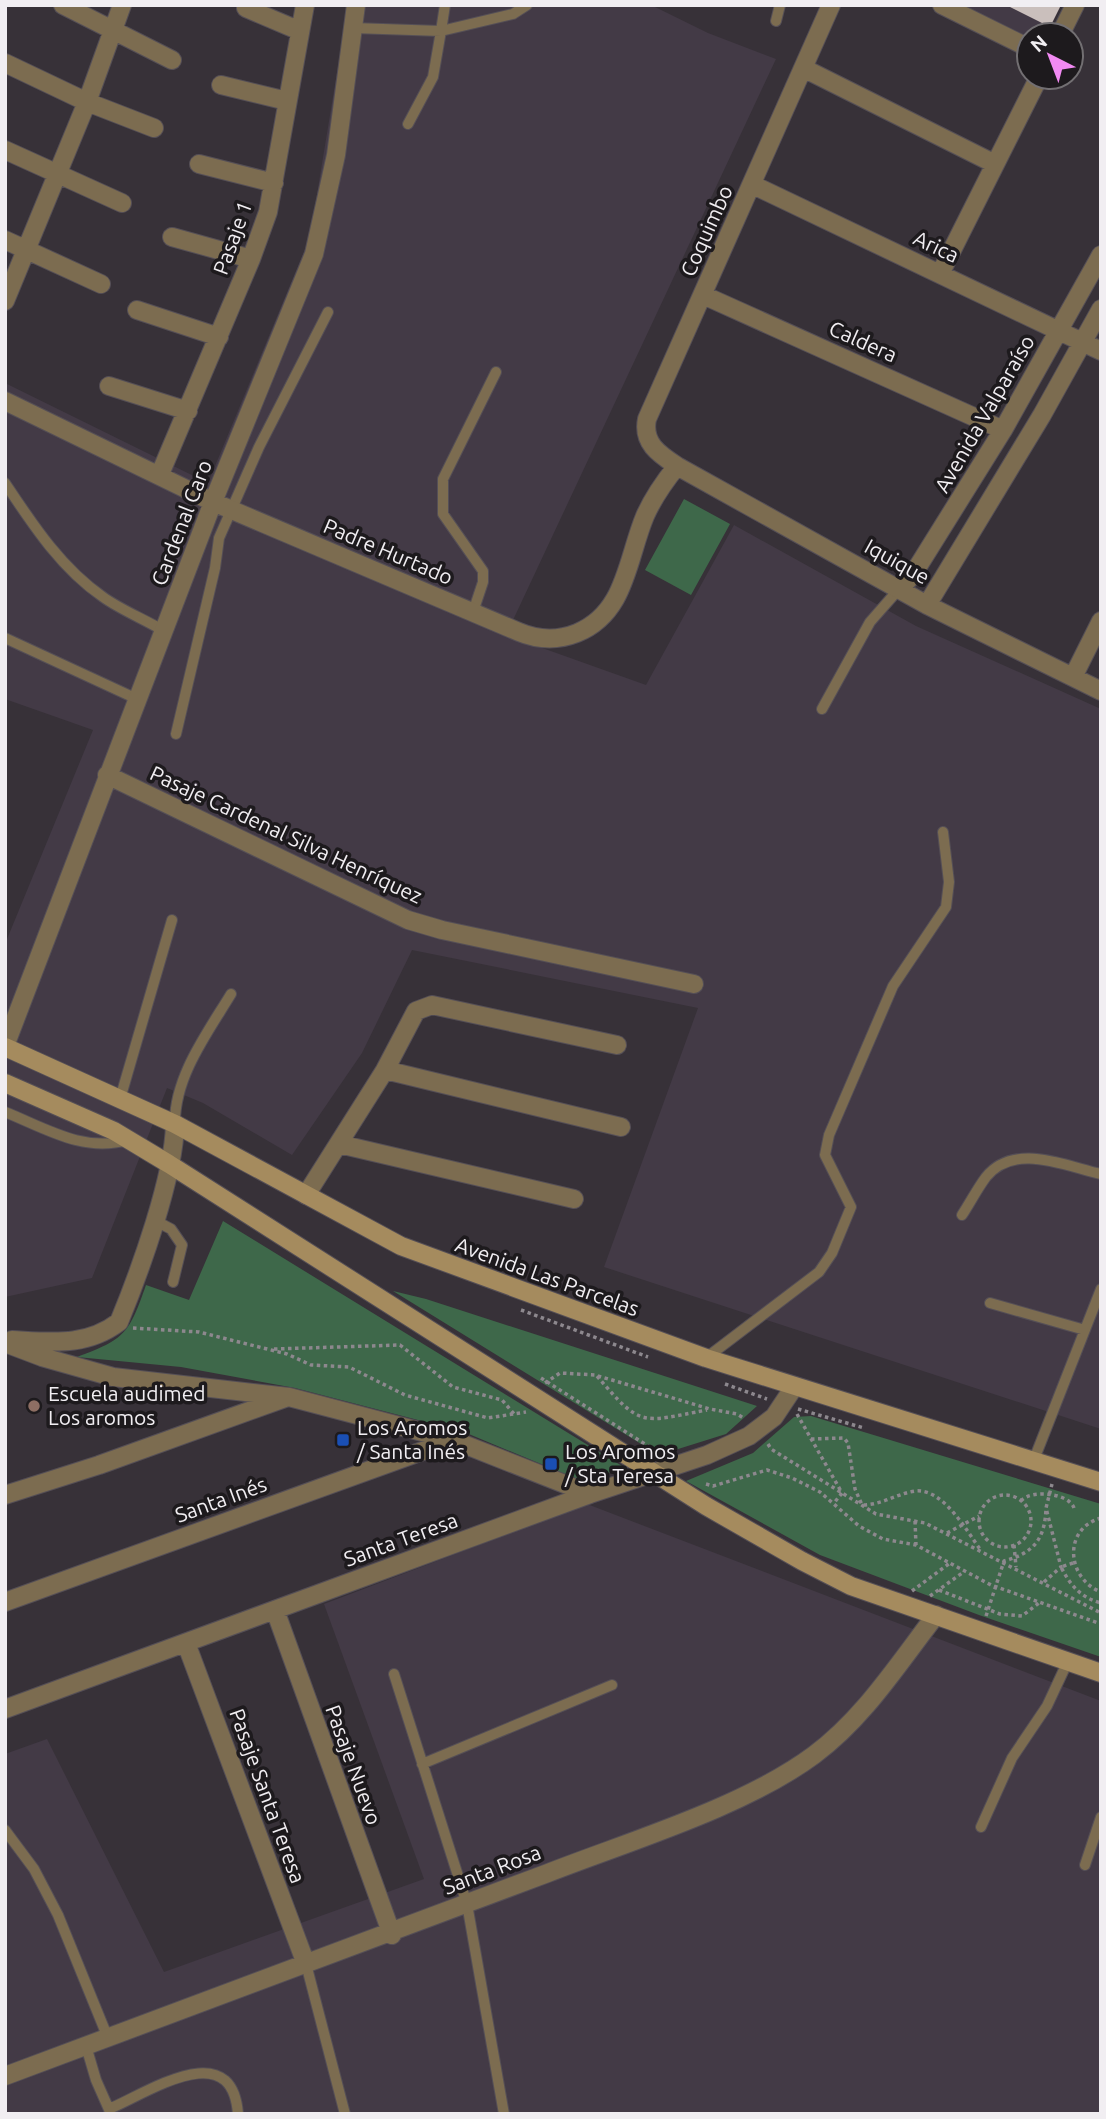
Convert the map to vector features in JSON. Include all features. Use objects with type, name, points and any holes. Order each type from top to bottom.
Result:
[{"type":"street","points":[[63,5],[172,60]]},
{"type":"street","points":[[5,301],[87,102],[122,5]]},
{"type":"street","name":"Pasaje 1","points":[[160,474],[251,259],[274,183],[305,5]]},
{"type":"street","name":"Cardenal Caro","points":[[5,1046],[164,631],[222,505],[314,254],[336,155],[356,5]]},
{"type":"street","name":"Coquimbo","points":[[677,466],[654,450],[646,425],[831,5]]},
{"type":"street","points":[[942,5],[1015,41]]},
{"type":"street","points":[[1067,21],[1075,5]]},
{"type":"street","points":[[246,8],[300,31]]},
{"type":"street","points":[[5,63],[87,102],[154,128]]},
{"type":"street","points":[[803,68],[995,164]]},
{"type":"street","points":[[221,85],[288,102]]},
{"type":"street","points":[[940,274],[1032,91]]},
{"type":"street","points":[[5,150],[122,203]]},
{"type":"street","points":[[199,164],[274,183]]},
{"type":"street","name":"Arica","points":[[753,185],[1101,351]]},
{"type":"street","points":[[172,237],[251,259]]},
{"type":"street","points":[[5,240],[101,284]]},
{"type":"street","name":"Avenida Valparaíso","points":[[899,589],[912,576],[1003,430],[1101,255]]},
{"type":"street","name":"Caldera","points":[[703,295],[1003,430]]},
{"type":"street","points":[[927,605],[1101,309]]},
{"type":"street","points":[[137,310],[219,337]]},
{"type":"street","points":[[109,386],[188,411]]},
{"type":"street","name":"Padre Hurtado","points":[[5,401],[222,505],[526,635],[545,639],[570,635],[599,620],[617,598],[648,510],[677,466]]},
{"type":"street","name":"Iquique","points":[[677,466],[927,605],[1101,691]]},
{"type":"street","points":[[1073,677],[1101,621]]},
{"type":"street","name":"Pasaje Cardenal Silva Henríquez","points":[[107,775],[408,920],[442,930],[694,984]]},
{"type":"street","points":[[306,1195],[385,1070],[407,1024],[416,1012],[432,1005],[617,1045]]},
{"type":"street","name":"Avenida Las Parcelas","points":[[5,1046],[175,1124],[401,1246],[706,1358],[1101,1482]]},
{"type":"street","points":[[385,1070],[621,1127]]},
{"type":"street","points":[[5,1083],[128,1139],[530,1402],[654,1472],[755,1535],[851,1586],[1101,1673]]},
{"type":"street","points":[[5,1341],[68,1343],[102,1334],[119,1322],[175,1144],[175,1124]]},
{"type":"street","points":[[339,1144],[573,1199]]},
{"type":"street","points":[[5,1341],[42,1357],[113,1377],[289,1397],[453,1440],[590,1494]]},
{"type":"street","name":"Santa Teresa","points":[[5,1709],[590,1494],[707,1455],[760,1428],[774,1417],[794,1387]]},
{"type":"street","points":[[5,1495],[99,1465],[289,1397]]},
{"type":"street","name":"Santa Inés","points":[[5,1602],[453,1440]]},
{"type":"street","name":"Pasaje Nuevo","points":[[275,1610],[392,1934]]},
{"type":"street","name":"Santa Rosa","points":[[5,2076],[392,1934],[769,1784],[814,1755],[859,1716],[936,1615]]},
{"type":"street","name":"Pasaje Santa Teresa","points":[[186,1643],[306,1964]]},
{"type":"lane","points":[[408,124],[433,77],[445,5]]},
{"type":"lane","points":[[353,28],[440,31],[513,14],[527,5]]},
{"type":"lane","points":[[776,21],[780,5]]},
{"type":"lane","points":[[176,734],[211,590],[222,505],[327,312]]},
{"type":"lane","points":[[472,612],[483,582],[483,570],[443,514],[443,479],[496,373]]},
{"type":"lane","points":[[5,483],[36,530],[84,583],[105,599],[164,631]]},
{"type":"lane","points":[[822,709],[870,622],[899,589]]},
{"type":"lane","points":[[5,638],[137,699]]},
{"type":"lane","points":[[706,1358],[819,1272],[832,1253],[851,1207],[825,1156],[829,1135],[893,986],[946,907],[949,882],[943,832]]},
{"type":"lane","points":[[120,1098],[172,920]]},
{"type":"lane","points":[[175,1124],[176,1107],[195,1052],[230,994]]},
{"type":"lane","points":[[5,1112],[81,1143],[99,1145],[128,1139]]},
{"type":"lane","points":[[962,1215],[987,1175],[1003,1164],[1024,1157],[1101,1174]]},
{"type":"lane","points":[[153,1220],[171,1229],[182,1245],[173,1282]]},
{"type":"lane","points":[[1033,1462],[1101,1289]]},
{"type":"lane","points":[[990,1303],[1085,1330]]},
{"type":"lane","points":[[981,1827],[1012,1758],[1047,1706],[1068,1661]]},
{"type":"lane","points":[[394,1674],[467,1904],[504,2114]]},
{"type":"lane","points":[[422,1764],[612,1685]]},
{"type":"lane","points":[[1085,1865],[1101,1817]]},
{"type":"lane","points":[[5,1830],[34,1869],[58,1915],[108,2038]]},
{"type":"lane","points":[[306,1964],[345,2114]]},
{"type":"lane","points":[[86,2046],[110,2111],[191,2073],[212,2071],[225,2079],[235,2096],[237,2114]]},
{"type":"path","points":[[119,1322],[148,1331],[172,1328],[199,1332],[287,1354],[311,1366],[349,1367],[405,1395],[488,1418],[516,1415],[547,1381],[560,1373],[596,1374],[710,1409],[737,1414],[760,1428],[771,1449],[876,1514],[915,1521],[947,1534],[1101,1612]]},
{"type":"path","points":[[269,1350],[400,1345],[453,1387],[502,1400],[516,1415]]},
{"type":"path","points":[[596,1374],[625,1409],[648,1421],[710,1409]]},
{"type":"path","points":[[535,1375],[638,1437],[697,1482],[713,1486],[767,1470],[792,1478],[833,1503],[859,1527],[883,1539],[916,1545],[995,1587],[1101,1623]]},
{"type":"path","points":[[794,1408],[842,1493]]},
{"type":"path","points":[[811,1439],[819,1441],[836,1436],[848,1443],[855,1489],[862,1505]]},
{"type":"path","points":[[862,1505],[879,1505],[918,1491],[932,1494],[944,1503],[980,1549]]},
{"type":"path","points":[[1021,1501],[1027,1494],[1036,1492],[1048,1497],[1064,1497],[1074,1508]]},
{"type":"path","points":[[833,1503],[842,1493]]},
{"type":"path","points":[[947,1534],[980,1516],[988,1502],[996,1497],[1013,1497],[1021,1501],[1027,1507],[1031,1524],[1023,1540],[1014,1545],[995,1545],[982,1532],[980,1516]]},
{"type":"path","points":[[1004,1561],[1029,1553],[1041,1536],[1048,1497]]},
{"type":"path","points":[[1046,1508],[1061,1567],[1077,1591],[1101,1603]]},
{"type":"path","points":[[1101,1518],[1085,1526],[1077,1537],[1073,1563],[1087,1585],[1101,1592]]},
{"type":"path","points":[[915,1521],[916,1545]]},
{"type":"path","points":[[991,1555],[995,1545]]},
{"type":"path","points":[[1014,1545],[1016,1567]]},
{"type":"path","points":[[982,1631],[1004,1561]]},
{"type":"path","points":[[906,1605],[950,1563]]},
{"type":"path","points":[[1044,1582],[1061,1567],[1073,1563]]},
{"type":"path","points":[[906,1605],[939,1590],[965,1571]]},
{"type":"path","points":[[939,1590],[988,1609],[1022,1616],[1040,1602]]},
{"type":"shaded area","points":[[348,5],[651,5],[708,33],[776,59],[506,635],[646,685],[734,525],[916,626],[1101,709],[1101,1429],[604,1267],[698,1008],[412,950],[362,1053],[292,1155],[203,1103],[167,1088],[92,1278],[5,1297],[5,944],[93,730],[5,699],[5,383],[208,483],[310,237]]},
{"type":"shaded area","points":[[963,5],[1061,5],[1054,21],[1015,21],[1015,30]]},
{"type":"shaded area","points":[[587,1504],[1101,1701],[1101,2114],[5,2114],[5,1754],[47,1739],[164,1972],[424,1879],[324,1604]]},
{"type":"green space","points":[[684,499],[730,524],[691,595],[645,570]]},
{"type":"green space","points":[[223,1221],[622,1466],[589,1484],[464,1432],[295,1388],[181,1367],[77,1357],[106,1345],[124,1332],[135,1314],[146,1285],[189,1300]]},
{"type":"green space","points":[[393,1291],[426,1299],[757,1406],[726,1434],[659,1455]]},
{"type":"green space","points":[[811,1416],[1101,1504],[1101,1657],[979,1615],[820,1555],[686,1481],[753,1453],[794,1417]]},
{"type":"building","points":[[1006,5],[1061,5],[1053,21],[1038,21]]},
{"type":"place","name":"Escuela audimed Los aromos","points":[[34,1406]]},
{"type":"place","name":"Los Aromos / Santa Inés","points":[[343,1440]]},
{"type":"place","name":"Los Aromos / Sta Teresa","points":[[551,1464]]}]
